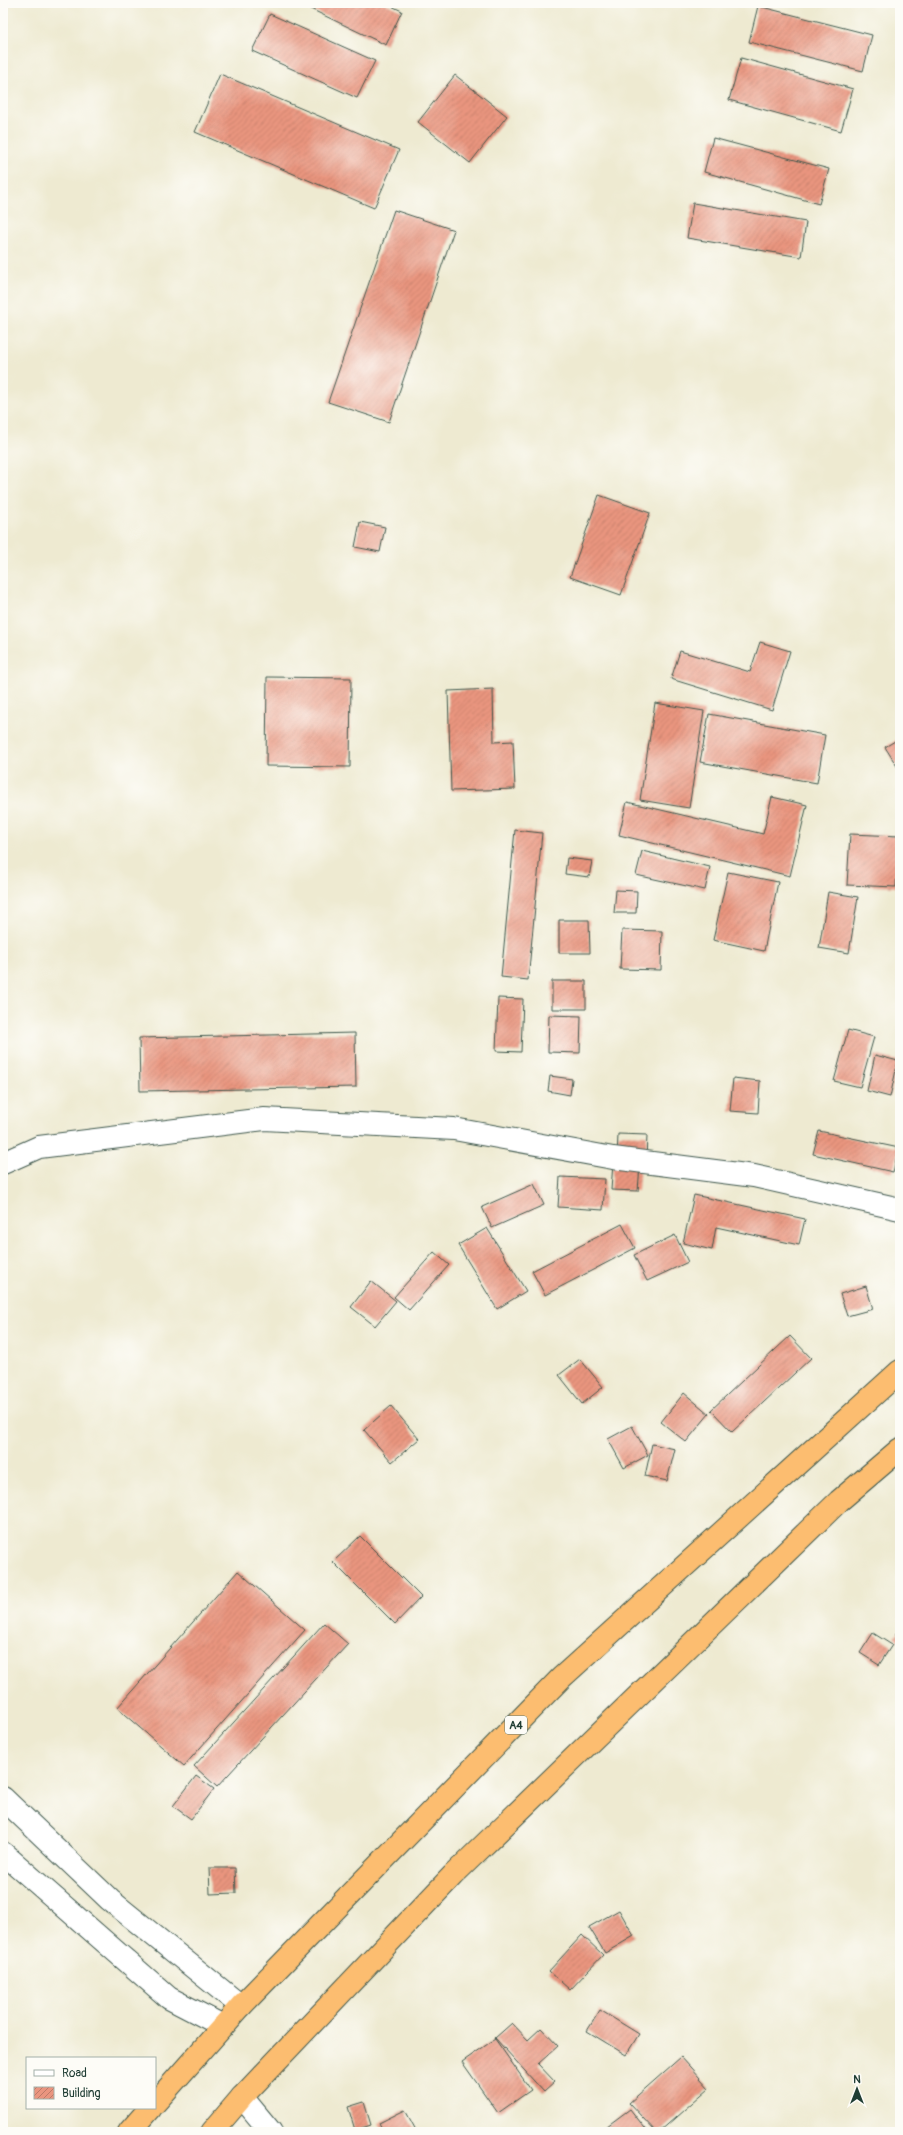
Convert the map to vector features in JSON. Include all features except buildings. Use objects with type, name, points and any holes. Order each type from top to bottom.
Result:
[{"type":"highway","name":"A4","points":[[156,2102],[241,2006],[561,1678],[900,1371]]},
{"type":"highway","points":[[212,2132],[242,2097],[453,1875],[839,1501],[900,1449]]},
{"type":"highway","points":[[129,2132],[149,2109]]},
{"type":"street","points":[[3,1163],[38,1148],[264,1119],[288,1120],[454,1129],[613,1158],[754,1176],[900,1209]]},
{"type":"street","points":[[3,1798],[110,1900],[241,2006]]},
{"type":"street","points":[[3,1853],[169,1998],[223,2026]]},
{"type":"street","points":[[242,2097],[271,2132]]}]
